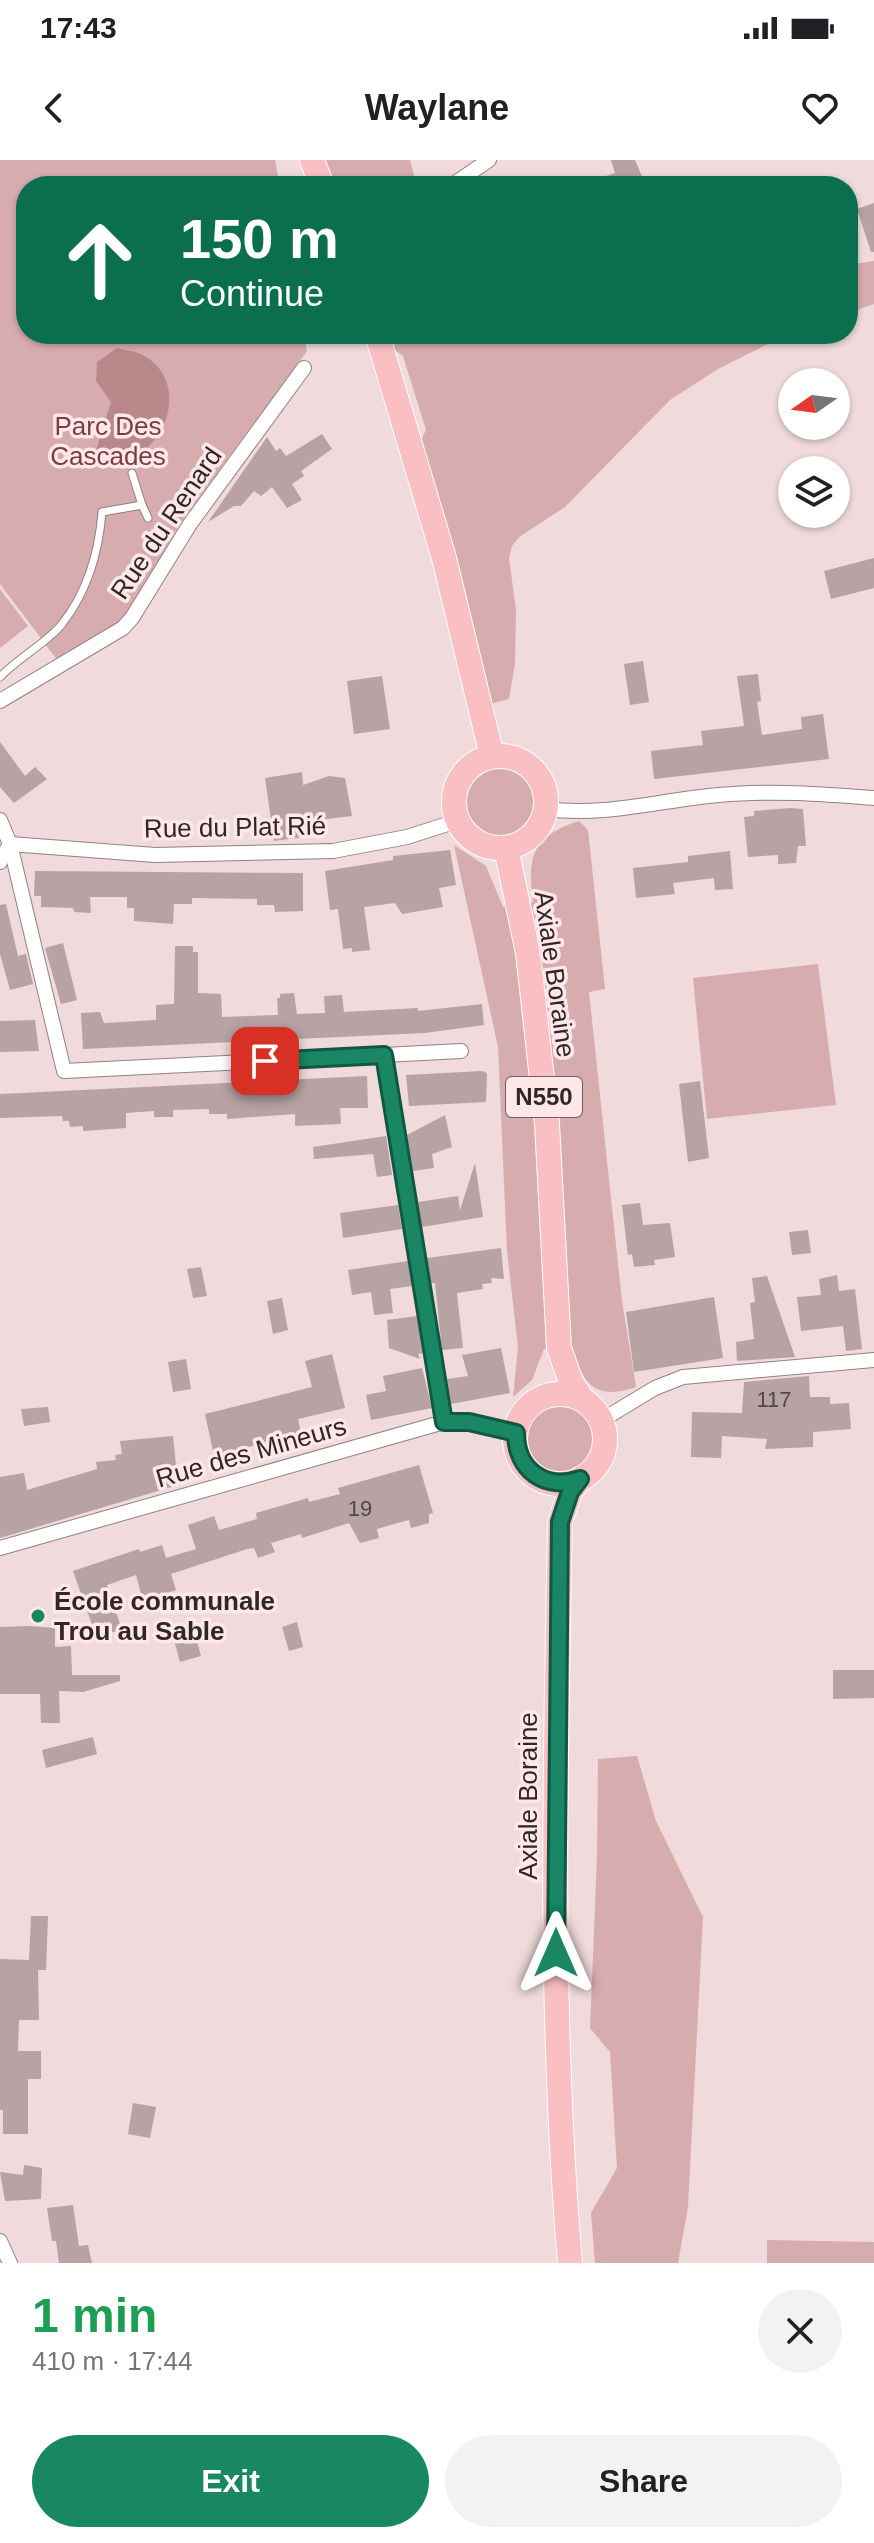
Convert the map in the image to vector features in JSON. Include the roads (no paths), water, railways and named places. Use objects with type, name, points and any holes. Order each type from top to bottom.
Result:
[{"type":"main road","points":[[380,344],[440,543],[492,756]]},
{"type":"main road","points":[[492,756],[520,760],[532,769],[546,794],[546,809],[542,823],[533,835],[506,848],[482,846],[457,821],[454,793],[467,769],[492,756]]},
{"type":"main road","name":"Axiale Boraine","points":[[506,848],[528,953],[545,1108],[559,1348]]},
{"type":"main road","name":"N550","points":[[516,1433],[520,1419],[540,1398],[559,1348]]},
{"type":"main road","name":"N550","points":[[559,1348],[571,1382],[602,1420]]},
{"type":"main road","points":[[540,1398],[554,1394],[582,1399]]},
{"type":"main road","points":[[560,1522],[570,1492],[598,1463],[604,1450],[602,1420]]},
{"type":"main road","points":[[516,1433],[519,1457],[534,1475],[560,1522]]},
{"type":"main road","points":[[534,1475],[557,1484],[580,1479]]},
{"type":"main road","name":"Axiale Boraine","points":[[560,1522],[555,1788],[557,2059],[570,2263]]},
{"type":"street","points":[[466,176],[489,160]]},
{"type":"street","name":"Rue du Renard","points":[[0,701],[123,628],[190,524],[304,368]]},
{"type":"street","points":[[546,809],[586,814],[754,792],[874,798]]},
{"type":"street","points":[[0,820],[10,844],[64,1071],[461,1051]]},
{"type":"street","name":"Rue du Plat Rié","points":[[10,844],[155,855],[333,851],[407,837],[457,821]]},
{"type":"street","points":[[0,862],[10,844]]},
{"type":"street","points":[[384,1055],[444,1422]]},
{"type":"street","points":[[602,1420],[655,1388],[683,1377],[874,1360]]},
{"type":"street","name":"Rue des Mineurs","points":[[0,1548],[444,1422],[469,1422],[516,1433]]},
{"type":"street","points":[[0,2241],[10,2263]]},
{"type":"lane","points":[[132,473],[148,518]]},
{"type":"lane","points":[[0,677],[61,625],[87,580],[100,539],[102,512],[142,505]]},
{"type":"place","name":"École communale Trou au Sable","points":[[38,1616]]},
{"type":"park label","name":"Parc Des Cascades","points":[[108,441]]}]
